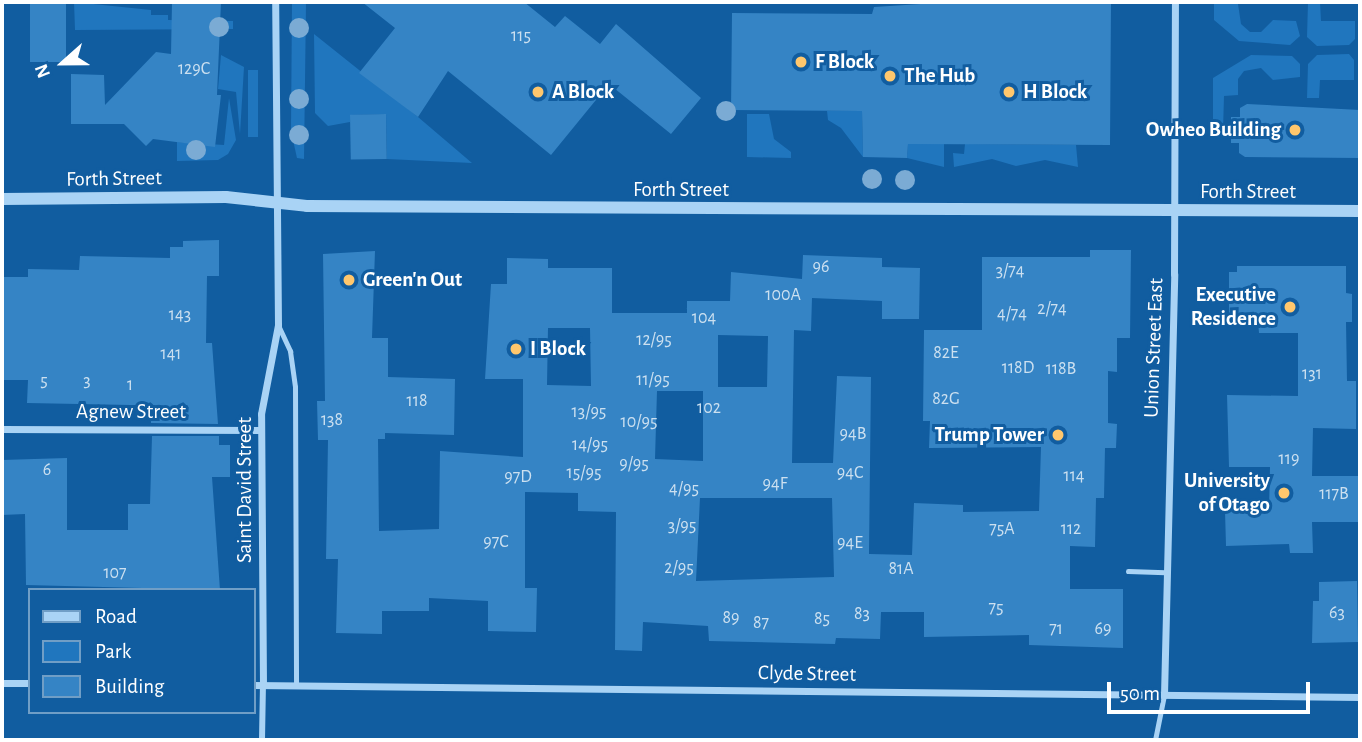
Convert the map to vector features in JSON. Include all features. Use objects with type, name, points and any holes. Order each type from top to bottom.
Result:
[{"type":"street","name":"Saint David Street","points":[[261,740],[261,430],[278,325],[275,2]]},
{"type":"street","name":"Union Street East","points":[[1164,695],[1174,274],[1172,212],[1175,2]]},
{"type":"street","name":"Forth Street","points":[[2,199],[226,197],[276,203],[1172,212],[1360,211]]},
{"type":"street","name":"Agnew Street","points":[[2,429],[261,430]]},
{"type":"street","points":[[2,683],[28,683]]},
{"type":"street","name":"Clyde Street","points":[[256,685],[1360,697]]},
{"type":"lane","name":"Saint David Street","points":[[278,325],[290,351],[295,387],[296,686]]},
{"type":"lane","points":[[1128,571],[1165,572]]},
{"type":"lane","points":[[1155,740],[1164,695]]},
{"type":"green space","points":[[74,2],[151,10],[151,15],[168,15],[168,20],[233,21],[233,29],[75,30]]},
{"type":"green space","points":[[292,2],[306,2],[304,159],[297,158],[291,131]]},
{"type":"green space","points":[[1214,2],[1238,4],[1241,24],[1250,32],[1261,32],[1273,20],[1296,21],[1300,36],[1290,45],[1239,41],[1214,20]]},
{"type":"green space","points":[[1308,2],[1320,2],[1321,21],[1355,21],[1355,39],[1349,45],[1317,46],[1307,37]]},
{"type":"green space","points":[[314,34],[472,163],[387,159],[386,114],[351,115],[350,122],[328,126],[315,113]]},
{"type":"green space","points":[[1349,54],[1354,60],[1354,80],[1320,80],[1319,98],[1307,98],[1308,64],[1317,55]]},
{"type":"green space","points":[[221,55],[244,67],[240,134],[236,92],[218,89]]},
{"type":"green space","points":[[1251,55],[1292,56],[1300,64],[1300,77],[1273,80],[1261,68],[1244,71],[1238,79],[1238,95],[1224,96],[1223,131],[1213,132],[1213,78]]},
{"type":"green space","points":[[248,70],[258,70],[258,137],[248,137]]},
{"type":"green space","points":[[229,98],[236,140],[228,154],[218,160],[177,161],[177,142],[224,145]]},
{"type":"green space","points":[[827,111],[862,111],[863,157],[841,128],[828,120]]},
{"type":"green space","points":[[747,114],[769,114],[774,139],[791,152],[791,158],[747,157]]},
{"type":"green space","points":[[908,144],[944,144],[944,167],[907,158]]},
{"type":"green space","points":[[965,144],[1076,145],[1078,167],[1045,160],[1016,166],[992,159],[954,167],[953,153],[964,154]]},
{"type":"building","points":[[30,2],[66,2],[66,62],[30,62]]},
{"type":"building","points":[[172,2],[221,2],[217,95],[221,95],[215,147],[153,139],[146,146],[124,124],[71,124],[71,74],[104,75],[105,105],[156,52],[171,54]]},
{"type":"building","name":"A Block","points":[[362,2],[524,2],[555,27],[565,16],[600,44],[616,24],[701,98],[671,134],[609,84],[551,155],[448,71],[418,117],[359,73],[395,28]]},
{"type":"building","points":[[952,2],[1111,2],[1110,145],[908,144],[907,158],[863,157],[862,111],[731,110],[732,13],[872,14],[874,7]]},
{"type":"building","name":"Owheo Building","points":[[1247,104],[1360,110],[1360,158],[1245,157],[1239,153],[1239,143],[1231,143],[1231,117],[1240,117],[1240,108]]},
{"type":"building","points":[[386,114],[387,159],[351,160],[350,115]]},
{"type":"building","points":[[219,240],[219,276],[207,276],[206,343],[212,343],[218,424],[151,423],[151,409],[131,405],[27,403],[28,380],[2,380],[2,277],[28,277],[28,269],[79,270],[80,256],[170,258],[170,247],[183,247],[183,241]]},
{"type":"building","points":[[1090,250],[1131,250],[1130,338],[1117,338],[1117,372],[1108,371],[1108,423],[1117,424],[1116,448],[1105,448],[1104,498],[1096,498],[1095,547],[1070,546],[1070,589],[1123,589],[1123,648],[1029,645],[1029,635],[924,637],[924,612],[881,612],[880,639],[836,638],[835,644],[709,641],[708,626],[643,622],[642,651],[615,650],[616,512],[578,511],[578,493],[525,492],[525,588],[537,588],[536,632],[488,631],[488,601],[429,598],[429,611],[382,611],[382,634],[336,633],[338,559],[326,559],[328,440],[318,440],[317,401],[325,401],[323,254],[375,251],[372,338],[388,338],[388,377],[455,379],[454,435],[385,433],[385,439],[378,439],[379,531],[439,529],[440,451],[523,457],[523,379],[485,379],[491,284],[507,284],[507,258],[548,259],[548,268],[612,268],[612,313],[687,313],[687,301],[730,301],[731,272],[802,279],[803,255],[882,258],[882,267],[920,268],[919,319],[882,319],[882,301],[812,298],[811,331],[794,330],[792,463],[833,463],[837,376],[871,377],[869,554],[912,555],[914,503],[963,505],[963,512],[1039,511],[1041,447],[929,448],[930,421],[923,421],[924,330],[982,330],[982,257],[1090,257]],"holes":[[[548,328],[590,328],[591,386],[547,385]],[[718,335],[768,336],[767,387],[718,387]],[[657,391],[703,391],[703,461],[655,459]],[[700,498],[832,498],[834,577],[696,581]]]},
{"type":"building","points":[[1237,266],[1346,266],[1346,293],[1352,294],[1352,322],[1346,322],[1347,381],[1356,381],[1356,429],[1313,428],[1312,476],[1359,476],[1358,522],[1312,522],[1313,553],[1290,553],[1289,544],[1226,546],[1225,511],[1269,510],[1270,467],[1229,467],[1227,395],[1298,396],[1298,333],[1259,333],[1258,321],[1229,321],[1229,272],[1237,272]]},
{"type":"building","points":[[152,436],[219,436],[219,445],[230,445],[230,477],[212,477],[220,588],[26,585],[25,514],[2,515],[2,460],[67,458],[67,530],[128,530],[128,504],[150,504]]},
{"type":"building","points":[[1357,581],[1358,642],[1312,643],[1313,601],[1319,601],[1319,582]]},
{"type":"place","name":"F Block","points":[[801,62]]},
{"type":"place","name":"The Hub","points":[[890,76]]},
{"type":"place","name":"A Block","points":[[538,92]]},
{"type":"place","name":"H Block","points":[[1009,92]]},
{"type":"place","name":"Owheo Building","points":[[1295,130]]},
{"type":"place","name":"Green'n Out","points":[[349,280]]},
{"type":"place","name":"Executive Residence","points":[[1290,307]]},
{"type":"place","name":"I Block","points":[[516,349]]},
{"type":"place","name":"Trump Tower","points":[[1058,435]]},
{"type":"place","name":"University of Otago","points":[[1284,493]]}]
